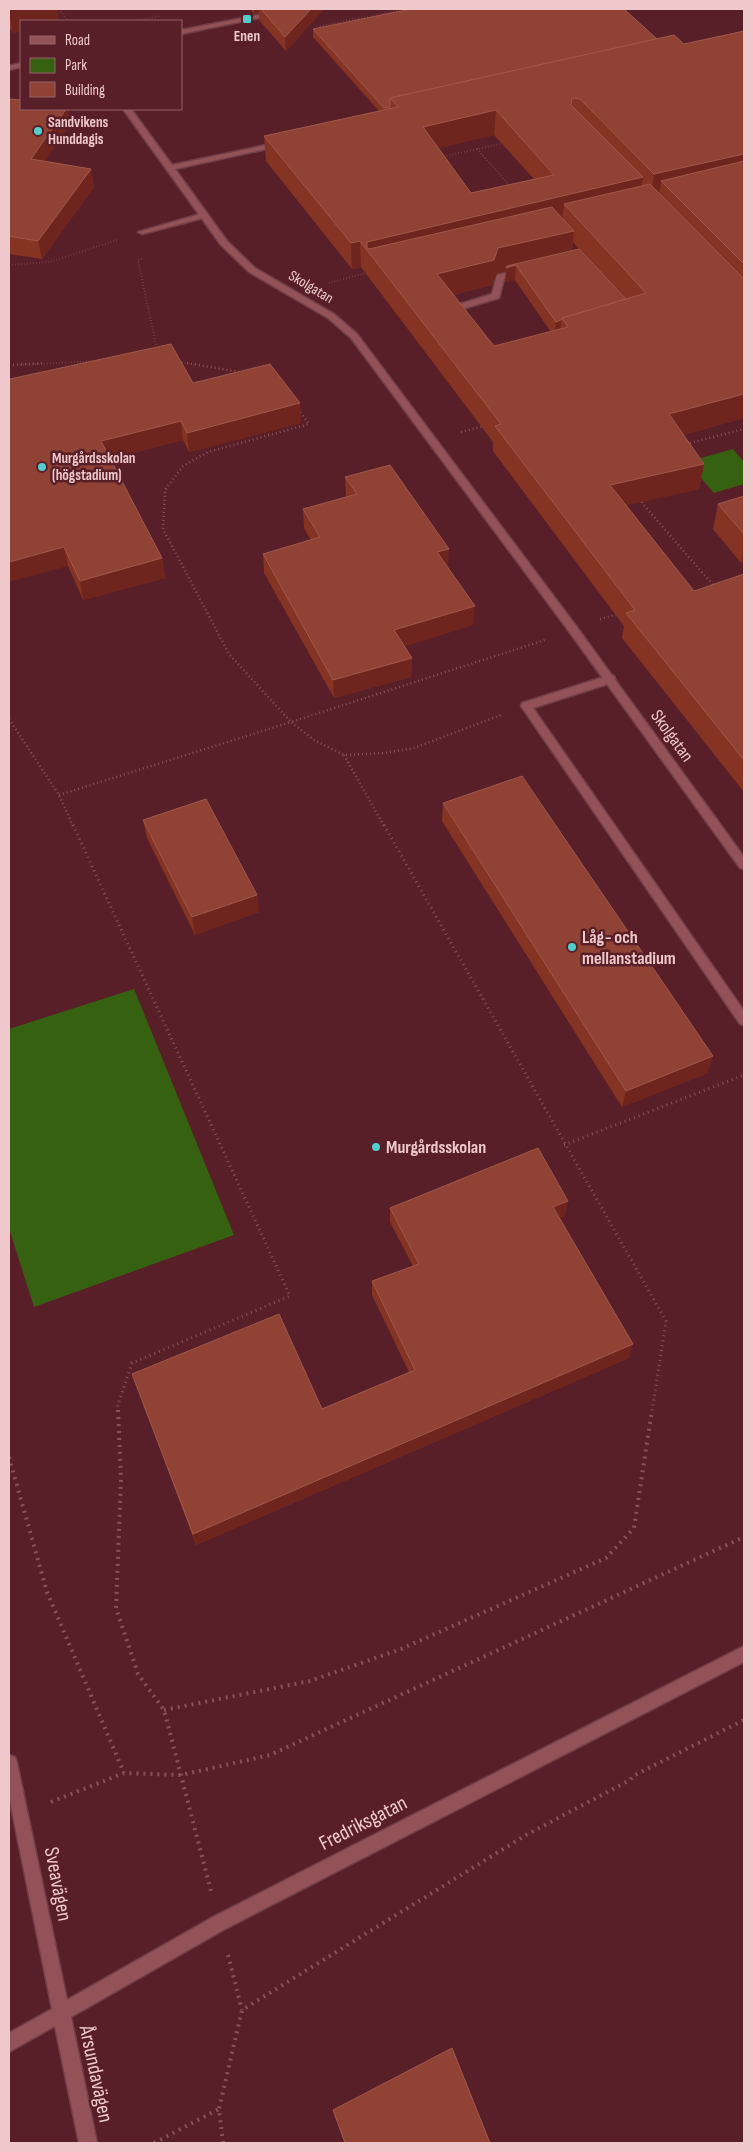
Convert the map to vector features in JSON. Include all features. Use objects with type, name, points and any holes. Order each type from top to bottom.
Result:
[{"type":"street","points":[[182,32],[298,9]]},
{"type":"street","name":"Skolgatan","points":[[128,110],[224,243],[242,263],[331,316],[354,336],[610,679],[744,865]]},
{"type":"street","points":[[170,168],[293,140]]},
{"type":"street","points":[[142,232],[204,215]]},
{"type":"street","points":[[454,316],[448,309],[496,296],[500,277],[527,271]]},
{"type":"street","points":[[610,679],[526,706],[744,1020]]},
{"type":"street","name":"Fredriksgatan","points":[[9,2043],[219,1923],[744,1654]]},
{"type":"street","name":"Sveavägen","points":[[9,1764],[21,1814],[60,2014]]},
{"type":"street","name":"Årsundavägen","points":[[60,2014],[88,2143]]},
{"type":"path","points":[[59,9],[67,20]]},
{"type":"path","points":[[438,158],[506,142]]},
{"type":"path","points":[[477,149],[516,193]]},
{"type":"path","points":[[9,265],[27,267],[54,262],[142,232]]},
{"type":"path","points":[[138,260],[158,358]]},
{"type":"path","points":[[9,365],[102,361]]},
{"type":"path","points":[[177,362],[243,373]]},
{"type":"path","points":[[293,402],[309,424],[208,452],[183,466],[165,490],[163,528],[230,654],[291,722],[314,740],[344,755],[384,753],[414,748],[526,706]]},
{"type":"path","points":[[431,440],[488,424]]},
{"type":"path","points":[[677,446],[744,429]]},
{"type":"path","points":[[642,495],[642,503],[713,585],[704,588]]},
{"type":"path","points":[[59,795],[537,644],[572,628],[619,613]]},
{"type":"path","points":[[9,719],[59,795],[290,1296],[132,1363],[118,1405],[121,1479],[116,1608],[138,1674],[164,1710],[181,1775]]},
{"type":"path","points":[[164,1710],[310,1681],[401,1649],[606,1558],[634,1528],[666,1321],[564,1146],[344,755]]},
{"type":"path","points":[[564,1146],[744,1075]]},
{"type":"path","points":[[9,1457],[48,1592],[124,1773]]},
{"type":"path","points":[[21,1814],[124,1773],[181,1775],[270,1755],[744,1537]]},
{"type":"path","points":[[223,2143],[219,2109],[242,2010],[526,1835],[630,1780],[634,1776],[744,1720]]},
{"type":"path","points":[[154,2143],[219,2109]]},
{"type":"green space","points":[[733,449],[744,462],[744,484],[714,493],[687,462]]},
{"type":"green space","points":[[134,989],[234,1235],[34,1307],[9,1228],[9,1029]]},
{"type":"building","points":[[261,9],[311,9],[285,37]]},
{"type":"building","points":[[411,9],[624,9],[657,39],[390,98],[390,107],[384,108],[313,29]]},
{"type":"building","points":[[744,31],[744,154],[654,174],[580,99],[572,98],[571,105],[643,177],[367,242],[367,248],[552,207],[574,231],[498,248],[494,260],[437,274],[494,346],[568,327],[562,318],[646,293],[564,204],[650,184],[744,279],[744,394],[669,414],[704,464],[610,485],[694,591],[744,574],[744,760],[626,613],[635,610],[495,426],[501,424],[360,241],[351,243],[264,136],[398,107],[390,98],[674,35],[684,44]],"holes":[[[496,110],[554,175],[471,193],[423,127]]]},
{"type":"building","points":[[9,99],[20,100],[20,110],[65,110],[31,159],[91,169],[38,241],[9,236]]},
{"type":"building","points":[[744,161],[744,264],[661,181]]},
{"type":"building","points":[[579,249],[626,299],[562,318],[556,322],[516,265],[506,268],[507,266]]},
{"type":"building","name":"Murgårdsskolan (högstadium)","points":[[171,344],[193,383],[270,364],[300,403],[187,433],[181,421],[101,441],[162,558],[80,581],[64,547],[9,562],[9,376],[10,379]]},
{"type":"building","points":[[390,465],[449,549],[437,552],[475,606],[394,630],[412,658],[333,680],[263,554],[320,537],[303,509],[357,494],[345,477]]},
{"type":"building","points":[[744,496],[744,534],[718,504]]},
{"type":"building","name":"Låg- och mellanstadium","points":[[522,776],[713,1056],[626,1091],[443,803]]},
{"type":"building","points":[[206,799],[257,895],[192,917],[143,820]]},
{"type":"building","points":[[538,1148],[568,1201],[553,1207],[633,1344],[193,1534],[132,1374],[279,1314],[322,1409],[415,1370],[372,1281],[419,1264],[390,1208]]},
{"type":"building","points":[[452,2048],[490,2143],[345,2143],[333,2110]]},
{"type":"place","name":"Enen","points":[[247,19]]},
{"type":"place","name":"Sandvikens Hunddagis","points":[[38,131]]},
{"type":"place","name":"Murgårdsskolan (högstadium)","points":[[42,467]]},
{"type":"place","name":"Låg- och mellanstadium","points":[[572,947]]},
{"type":"place","name":"Murgårdsskolan","points":[[376,1147]]}]
